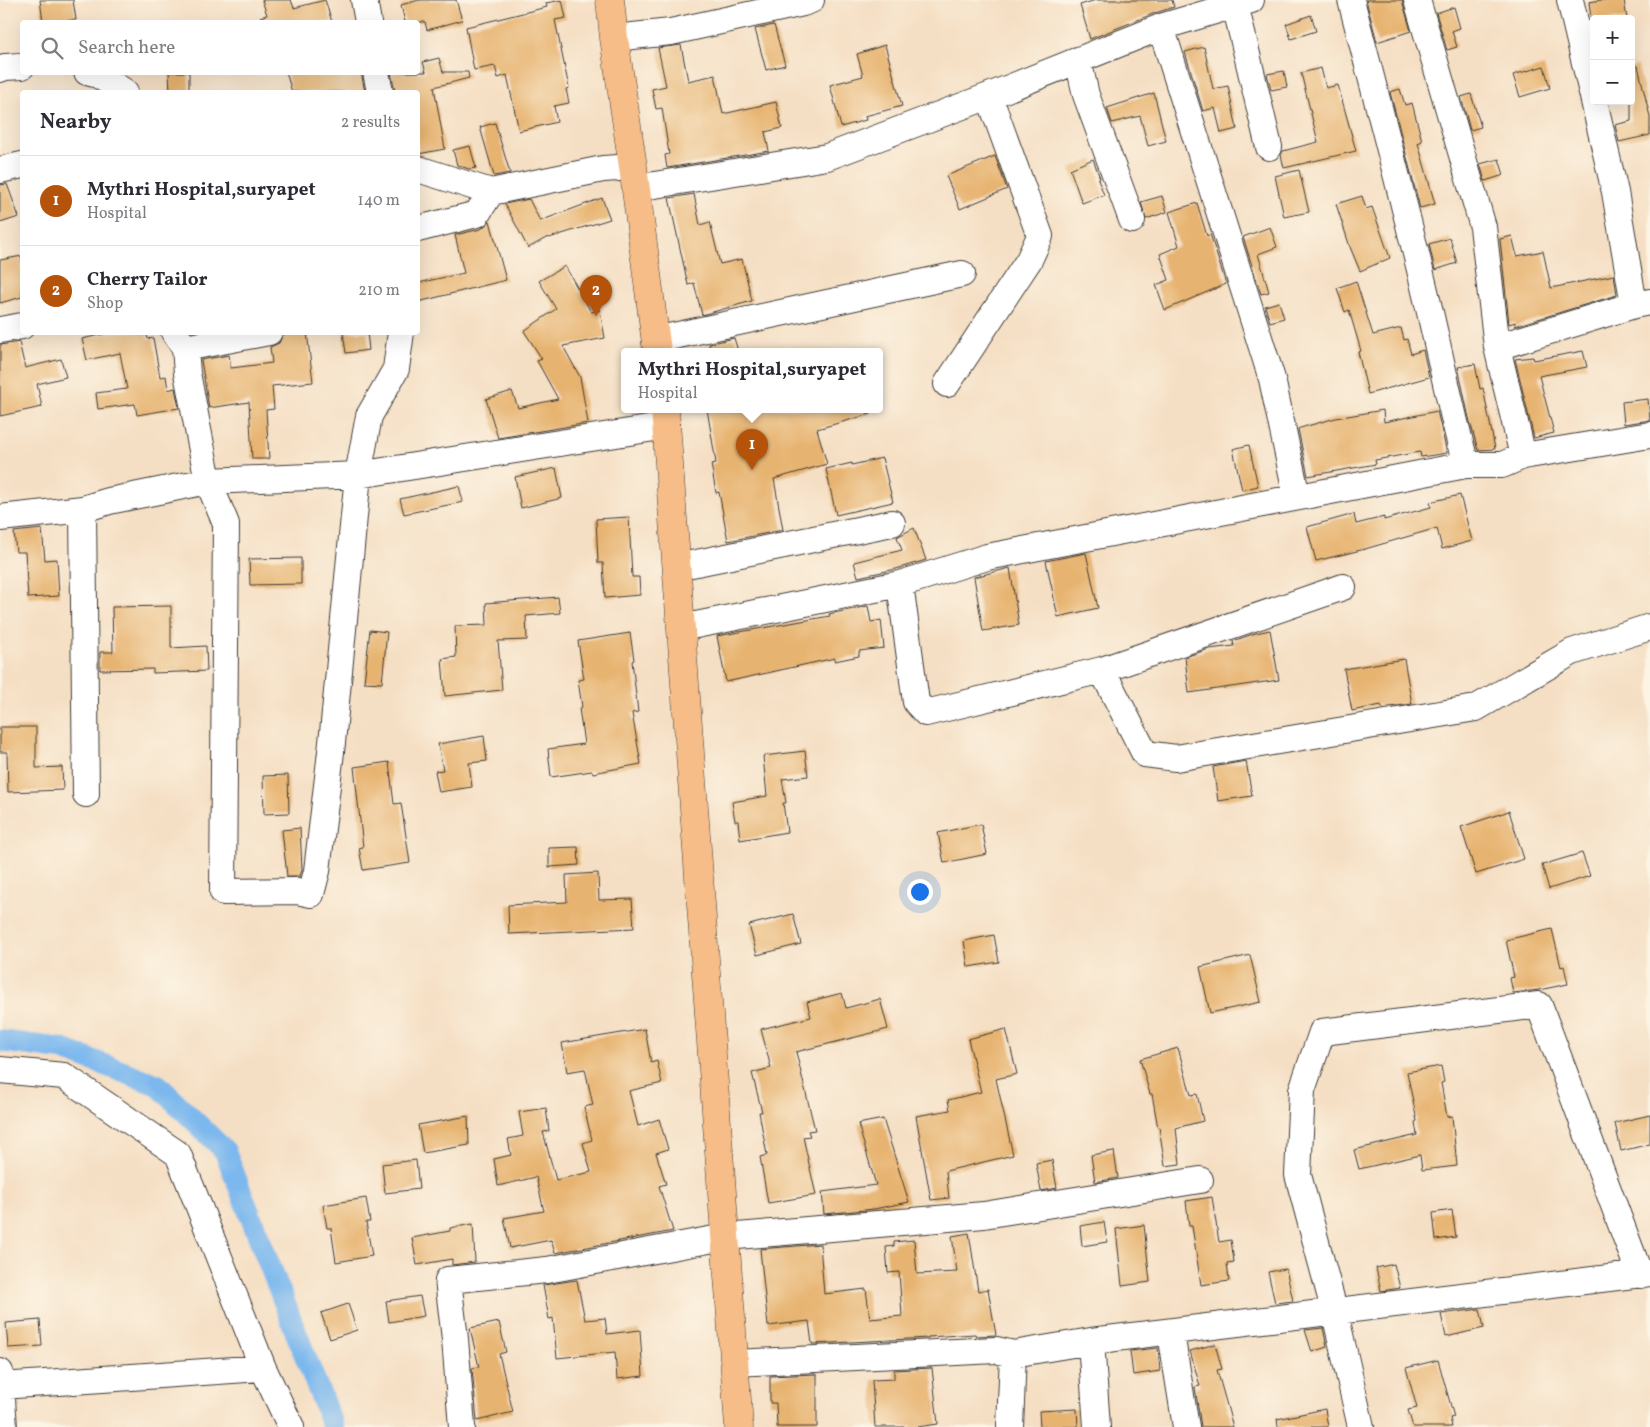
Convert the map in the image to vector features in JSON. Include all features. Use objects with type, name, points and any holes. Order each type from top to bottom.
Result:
[{"type":"main road","points":[[610,0],[656,346]]},
{"type":"main road","points":[[666,417],[739,1427]]},
{"type":"street","points":[[364,0],[368,20]]},
{"type":"street","points":[[614,38],[671,32],[811,0]]},
{"type":"street","points":[[1351,0],[1411,232],[1440,352],[1456,430],[1466,465]]},
{"type":"street","points":[[1417,0],[1483,228],[1497,347],[1523,456]]},
{"type":"street","points":[[1570,0],[1590,84]]},
{"type":"street","points":[[420,170],[491,192],[603,169],[634,178],[827,157],[989,96],[1161,27],[1240,2],[1269,147]]},
{"type":"street","points":[[1161,27],[1272,379],[1297,497]]},
{"type":"street","points":[[1078,60],[1086,95],[1132,220]]},
{"type":"street","points":[[0,69],[20,66]]},
{"type":"street","points":[[98,75],[122,90]]},
{"type":"street","points":[[377,75],[380,90]]},
{"type":"street","points":[[947,384],[1029,260],[1040,236],[989,96]]},
{"type":"street","points":[[1497,347],[1642,303],[1595,105]]},
{"type":"street","points":[[0,170],[20,165]]},
{"type":"street","points":[[420,228],[478,214],[491,192]]},
{"type":"street","points":[[656,346],[962,274]]},
{"type":"street","points":[[0,330],[20,326]]},
{"type":"street","points":[[235,335],[179,340],[208,481],[226,524],[223,892],[297,891],[311,894],[317,871],[332,743],[358,475],[369,416],[396,369],[401,335]]},
{"type":"street","points":[[0,518],[83,509],[208,481],[358,475],[666,417]]},
{"type":"street","points":[[681,628],[900,584],[987,557],[1466,465],[1502,465],[1523,456],[1650,435]]},
{"type":"street","points":[[83,509],[86,794]]},
{"type":"street","points":[[677,567],[892,523]]},
{"type":"street","points":[[900,584],[916,702],[926,713],[1102,670],[1343,587]]},
{"type":"street","points":[[1102,670],[1145,754],[1176,758],[1476,708],[1572,652],[1650,627]]},
{"type":"street","points":[[735,1363],[996,1350],[1013,1354],[1092,1341],[1171,1333],[1335,1313],[1645,1274],[1539,1005],[1322,1032],[1302,1090],[1298,1175],[1335,1313],[1361,1427]]},
{"type":"street","points":[[0,1070],[64,1076],[178,1154],[263,1368],[291,1427]]},
{"type":"street","points":[[462,1427],[448,1280],[547,1270],[725,1237],[984,1215],[1200,1180]]},
{"type":"street","points":[[1171,1333],[1186,1427]]},
{"type":"street","points":[[1092,1341],[1097,1427]]},
{"type":"street","points":[[1010,1427],[1013,1354]]},
{"type":"street","points":[[4,1427],[1,1379],[263,1368]]},
{"type":"building","points":[[40,0],[73,0],[76,20],[43,20]]},
{"type":"building","points":[[262,0],[291,0],[294,8],[325,0],[331,20],[260,20],[260,17],[267,15]]},
{"type":"building","points":[[419,0],[456,0],[462,20],[427,30],[425,22],[420,22],[420,20],[405,20],[401,5]]},
{"type":"building","points":[[562,0],[566,18],[555,20],[569,88],[566,89],[569,103],[554,106],[557,122],[519,131],[507,75],[498,78],[495,66],[474,70],[466,27],[547,7],[546,3]]},
{"type":"building","points":[[1096,0],[1172,0],[1174,7],[1090,39],[1080,5]]},
{"type":"building","points":[[1366,0],[1402,0],[1411,31],[1377,42]]},
{"type":"building","points":[[1624,0],[1626,15],[1591,15],[1589,2]]},
{"type":"building","points":[[1454,7],[1460,28],[1452,31],[1457,47],[1447,50],[1436,13]]},
{"type":"building","points":[[1311,15],[1316,31],[1291,39],[1286,24]]},
{"type":"building","points":[[774,25],[785,65],[766,70],[755,29]]},
{"type":"building","points":[[681,45],[688,81],[715,75],[723,114],[776,102],[782,128],[765,132],[769,151],[667,168],[665,155],[669,154],[662,108],[656,109],[652,89],[666,86],[658,48]]},
{"type":"building","points":[[885,45],[902,106],[865,116],[866,120],[841,127],[830,85],[863,76],[857,54]]},
{"type":"building","points":[[1204,47],[1213,89],[1228,86],[1237,129],[1221,133],[1215,108],[1203,111],[1185,52]]},
{"type":"building","points":[[439,58],[443,72],[468,72],[469,78],[434,87],[445,149],[420,154],[420,90],[395,90],[392,75],[420,75],[420,72],[426,72],[423,62]]},
{"type":"building","points":[[1544,66],[1550,88],[1520,97],[1513,75]]},
{"type":"building","points":[[1635,66],[1638,66],[1650,117],[1650,135],[1619,142],[1615,125],[1631,121],[1631,105],[1635,105]]},
{"type":"building","points":[[1321,68],[1326,88],[1338,85],[1356,151],[1284,168],[1281,155],[1283,151],[1318,142],[1301,73]]},
{"type":"building","points":[[1284,71],[1287,87],[1271,90],[1267,74]]},
{"type":"building","points":[[169,75],[189,75],[189,90],[170,90]]},
{"type":"building","points":[[287,75],[362,75],[365,90],[291,90]]},
{"type":"building","points":[[1400,89],[1405,105],[1412,103],[1422,141],[1418,143],[1435,204],[1420,208],[1390,92]]},
{"type":"building","points":[[1154,93],[1166,141],[1148,146],[1140,116],[1112,123],[1107,108]]},
{"type":"building","points":[[1471,94],[1481,127],[1470,130],[1461,97]]},
{"type":"building","points":[[495,123],[510,173],[494,176],[480,127]]},
{"type":"building","points":[[470,146],[476,168],[469,169],[457,165],[453,150]]},
{"type":"building","points":[[995,156],[1007,189],[960,209],[946,176]]},
{"type":"building","points":[[1093,159],[1104,195],[1082,203],[1070,169]]},
{"type":"building","points":[[1499,159],[1504,175],[1485,181],[1480,164]]},
{"type":"building","points":[[1299,170],[1309,212],[1284,217],[1275,176]]},
{"type":"building","points":[[7,184],[19,217],[0,223],[0,185]]},
{"type":"building","points":[[694,194],[700,225],[710,222],[720,264],[742,259],[752,301],[702,315],[694,283],[688,285],[669,198]]},
{"type":"building","points":[[1162,196],[1167,212],[1146,219],[1141,202]]},
{"type":"building","points":[[1362,196],[1366,209],[1372,207],[1390,258],[1360,271],[1336,204]]},
{"type":"building","points":[[602,198],[610,219],[548,237],[528,248],[505,204],[529,199],[540,221]]},
{"type":"building","points":[[1197,203],[1207,236],[1210,234],[1226,284],[1165,310],[1156,285],[1169,280],[1160,254],[1179,246],[1169,212]]},
{"type":"building","points":[[490,221],[506,280],[420,302],[420,283],[464,273],[455,235],[481,229]]},
{"type":"building","points":[[1270,227],[1277,247],[1258,254],[1269,292],[1261,294],[1243,237]]},
{"type":"building","points":[[1512,236],[1517,256],[1543,251],[1551,288],[1614,275],[1617,295],[1515,326],[1515,322],[1509,324],[1500,239]]},
{"type":"building","points":[[1450,238],[1457,263],[1435,270],[1429,244]]},
{"type":"building","points":[[20,256],[20,298],[0,303],[0,260]]},
{"type":"building","points":[[565,266],[591,312],[600,310],[605,338],[563,346],[580,377],[588,423],[498,438],[486,399],[512,391],[518,408],[558,399],[537,361],[542,359],[524,331],[556,309],[539,281]]},
{"type":"building","points":[[1356,281],[1373,335],[1401,328],[1404,340],[1407,339],[1411,354],[1423,350],[1429,377],[1368,394],[1358,352],[1361,351],[1349,310],[1345,312],[1337,288]]},
{"type":"building","points":[[1279,302],[1284,318],[1270,322],[1265,306]]},
{"type":"building","points":[[99,335],[147,335],[148,339],[153,338],[160,377],[166,376],[168,390],[175,388],[179,408],[137,415],[135,404],[98,409],[96,393],[127,389],[120,353],[87,360],[82,339]]},
{"type":"building","points":[[283,335],[307,335],[313,382],[272,386],[274,409],[266,410],[269,459],[252,459],[249,402],[209,408],[201,360],[229,355],[231,368],[272,363],[270,347],[279,343]]},
{"type":"building","points":[[343,335],[367,335],[369,350],[346,353]]},
{"type":"building","points":[[734,338],[737,348],[710,348],[709,344]]},
{"type":"building","points":[[19,342],[25,368],[61,359],[66,377],[37,384],[42,407],[0,416],[0,345]]},
{"type":"building","points":[[1583,351],[1587,367],[1539,376],[1554,433],[1534,438],[1515,359],[1533,357],[1534,360]]},
{"type":"building","points":[[1475,364],[1480,389],[1483,388],[1495,449],[1478,450],[1469,418],[1458,367]]},
{"type":"building","points":[[1648,399],[1650,420],[1624,424],[1622,402]]},
{"type":"building","points":[[1383,410],[1384,422],[1437,411],[1447,453],[1421,457],[1420,452],[1375,460],[1376,464],[1308,476],[1298,429],[1336,418]]},
{"type":"building","points":[[708,413],[871,413],[817,429],[827,464],[774,479],[783,530],[728,541],[719,492],[716,493],[711,464],[716,463]]},
{"type":"building","points":[[1249,445],[1258,486],[1242,490],[1233,449]]},
{"type":"building","points":[[882,458],[893,502],[836,515],[826,469]]},
{"type":"building","points":[[556,468],[562,498],[521,508],[515,477]]},
{"type":"building","points":[[459,486],[463,502],[404,514],[400,499]]},
{"type":"building","points":[[1460,495],[1472,541],[1442,549],[1437,528],[1316,561],[1307,527],[1354,514],[1356,524],[1384,517],[1384,520],[1431,507],[1430,502]]},
{"type":"building","points":[[629,517],[632,577],[639,577],[640,595],[605,598],[603,563],[598,563],[596,519]]},
{"type":"building","points":[[914,528],[926,560],[858,577],[854,562],[902,550],[897,537]]},
{"type":"building","points":[[42,529],[45,560],[57,559],[59,596],[28,598],[25,552],[16,552],[14,532]]},
{"type":"building","points":[[1086,553],[1098,608],[1058,617],[1046,561]]},
{"type":"building","points":[[301,558],[301,584],[250,585],[249,559]]},
{"type":"building","points":[[1010,568],[1019,625],[983,631],[974,577]]},
{"type":"building","points":[[558,597],[560,613],[526,616],[527,640],[498,641],[502,690],[445,696],[442,659],[456,657],[455,626],[487,625],[486,603]]},
{"type":"building","points":[[171,606],[171,648],[206,646],[207,671],[153,673],[153,669],[100,670],[100,652],[113,652],[112,607]]},
{"type":"building","points":[[868,606],[871,622],[881,620],[884,648],[859,651],[859,656],[835,661],[835,658],[726,682],[717,636],[830,616],[829,614]]},
{"type":"building","points":[[370,630],[387,632],[382,683],[364,682]]},
{"type":"building","points":[[1270,630],[1279,680],[1189,693],[1185,657],[1209,649],[1234,646],[1233,641]]},
{"type":"building","points":[[630,633],[638,712],[632,713],[641,764],[593,773],[592,771],[551,777],[548,749],[584,744],[579,708],[582,707],[578,680],[584,679],[578,641]]},
{"type":"building","points":[[1404,659],[1412,704],[1382,708],[1381,705],[1352,711],[1344,669]]},
{"type":"building","points":[[0,727],[36,727],[36,768],[62,767],[63,790],[8,792],[7,752],[0,752]]},
{"type":"building","points":[[484,736],[487,761],[469,763],[472,787],[439,792],[435,771],[443,770],[438,744]]},
{"type":"building","points":[[805,751],[808,776],[782,779],[786,803],[783,803],[787,832],[740,840],[738,821],[735,821],[732,802],[767,796],[763,756]]},
{"type":"building","points":[[1246,761],[1252,796],[1218,801],[1213,767]]},
{"type":"building","points":[[389,762],[394,804],[401,803],[410,863],[363,870],[359,848],[363,847],[354,767]]},
{"type":"building","points":[[288,775],[289,813],[264,814],[263,776]]},
{"type":"building","points":[[1509,811],[1524,859],[1476,874],[1461,827]]},
{"type":"building","points":[[981,824],[987,854],[944,863],[938,833]]},
{"type":"building","points":[[300,828],[302,870],[300,876],[287,876],[282,830]]},
{"type":"building","points":[[578,847],[579,865],[549,867],[549,848]]},
{"type":"building","points":[[1582,853],[1590,876],[1549,889],[1542,865]]},
{"type":"building","points":[[598,873],[599,900],[632,899],[634,928],[509,934],[508,905],[567,902],[566,875]]},
{"type":"building","points":[[793,914],[801,944],[757,955],[749,925]]},
{"type":"building","points":[[1552,929],[1561,967],[1564,966],[1568,984],[1513,993],[1510,978],[1514,977],[1506,940]]},
{"type":"building","points":[[994,935],[999,962],[968,967],[964,941]]},
{"type":"building","points":[[1250,955],[1261,1002],[1210,1013],[1200,967]]},
{"type":"building","points":[[842,993],[846,1008],[880,999],[888,1029],[796,1052],[815,1130],[808,1131],[810,1136],[803,1137],[816,1195],[768,1203],[760,1157],[767,1155],[759,1112],[762,1112],[752,1073],[771,1068],[761,1029],[811,1017],[807,1002]]},
{"type":"building","points":[[645,1029],[651,1063],[657,1061],[662,1083],[629,1091],[638,1126],[659,1119],[668,1149],[656,1153],[666,1184],[659,1186],[673,1231],[555,1253],[551,1240],[510,1248],[504,1218],[544,1211],[536,1177],[498,1186],[494,1159],[511,1155],[508,1139],[523,1136],[519,1112],[546,1108],[549,1131],[543,1132],[556,1180],[591,1172],[583,1143],[592,1140],[584,1107],[593,1105],[585,1069],[567,1072],[562,1043]]},
{"type":"building","points":[[1006,1029],[1017,1074],[996,1079],[1013,1155],[946,1171],[949,1198],[931,1200],[916,1116],[950,1110],[948,1100],[981,1092],[968,1039]]},
{"type":"building","points":[[1178,1048],[1191,1095],[1197,1094],[1203,1121],[1176,1128],[1180,1164],[1165,1166],[1152,1094],[1150,1094],[1140,1059]]},
{"type":"building","points":[[1441,1066],[1444,1082],[1441,1083],[1447,1117],[1452,1116],[1457,1166],[1422,1170],[1420,1155],[1359,1169],[1354,1150],[1417,1135],[1415,1122],[1417,1121],[1407,1072]]},
{"type":"building","points":[[1650,1115],[1650,1144],[1621,1151],[1615,1123]]},
{"type":"building","points":[[468,1116],[469,1145],[423,1153],[418,1125]]},
{"type":"building","points":[[883,1119],[909,1202],[874,1209],[824,1214],[822,1192],[876,1185],[858,1124]]},
{"type":"building","points":[[1114,1151],[1118,1178],[1095,1182],[1091,1155]]},
{"type":"building","points":[[416,1160],[419,1189],[385,1193],[382,1164]]},
{"type":"building","points":[[1052,1160],[1057,1188],[1041,1191],[1036,1163]]},
{"type":"building","points":[[1212,1197],[1219,1242],[1231,1240],[1234,1262],[1227,1263],[1229,1281],[1201,1285],[1192,1226],[1189,1226],[1186,1201]]},
{"type":"building","points":[[366,1198],[370,1222],[366,1222],[372,1256],[336,1262],[331,1228],[327,1228],[323,1205]]},
{"type":"building","points":[[1452,1210],[1456,1237],[1436,1240],[1433,1213]]},
{"type":"building","points":[[1104,1222],[1107,1242],[1082,1246],[1080,1226]]},
{"type":"building","points":[[473,1224],[475,1262],[452,1265],[452,1259],[417,1265],[412,1238],[450,1231],[450,1228]]},
{"type":"building","points":[[1144,1225],[1150,1282],[1122,1286],[1116,1229]]},
{"type":"building","points":[[969,1233],[978,1291],[988,1289],[996,1335],[976,1336],[975,1334],[812,1344],[809,1321],[768,1326],[760,1249],[820,1244],[824,1294],[866,1289],[870,1319],[902,1316],[899,1272],[888,1273],[886,1247],[894,1246],[894,1242],[914,1240],[917,1274],[957,1272],[952,1236]]},
{"type":"building","points":[[1394,1264],[1400,1288],[1381,1291],[1376,1268]]},
{"type":"building","points":[[1286,1269],[1293,1301],[1275,1303],[1268,1272]]},
{"type":"building","points":[[577,1280],[585,1320],[605,1318],[607,1334],[640,1330],[643,1376],[617,1379],[615,1352],[557,1358],[553,1318],[549,1319],[543,1285]]},
{"type":"building","points":[[420,1296],[424,1316],[389,1322],[386,1301]]},
{"type":"building","points":[[348,1304],[357,1330],[330,1339],[321,1313]]},
{"type":"building","points":[[1480,1309],[1484,1328],[1446,1337],[1441,1314]]},
{"type":"building","points":[[40,1320],[42,1346],[8,1348],[6,1323]]},
{"type":"building","points":[[499,1322],[506,1352],[499,1354],[513,1412],[477,1421],[472,1368],[479,1367],[470,1328]]},
{"type":"building","points":[[1323,1328],[1327,1347],[1312,1352],[1305,1330]]},
{"type":"building","points":[[1215,1344],[1222,1369],[1217,1370],[1233,1427],[1201,1427],[1195,1387],[1200,1386],[1190,1351]]},
{"type":"building","points":[[1158,1348],[1160,1371],[1133,1375],[1130,1351]]},
{"type":"building","points":[[1438,1360],[1454,1417],[1450,1418],[1452,1427],[1413,1427],[1408,1410],[1417,1408],[1406,1368]]},
{"type":"building","points":[[932,1368],[938,1424],[917,1427],[875,1427],[872,1380],[894,1379],[894,1370]]},
{"type":"building","points":[[817,1374],[817,1427],[777,1427],[776,1403],[770,1403],[770,1376]]},
{"type":"building","points":[[1077,1409],[1078,1427],[1040,1427],[1039,1411]]},
{"type":"building","points":[[1325,1409],[1328,1427],[1278,1427],[1277,1419]]},
{"type":"waterway","points":[[0,1041],[62,1049],[158,1085],[225,1151],[333,1427]]},
{"type":"place","name":"Cherry Tailor","points":[[596,316]]},
{"type":"place","name":"Mythri Hospital,suryapet","points":[[752,470]]}]
